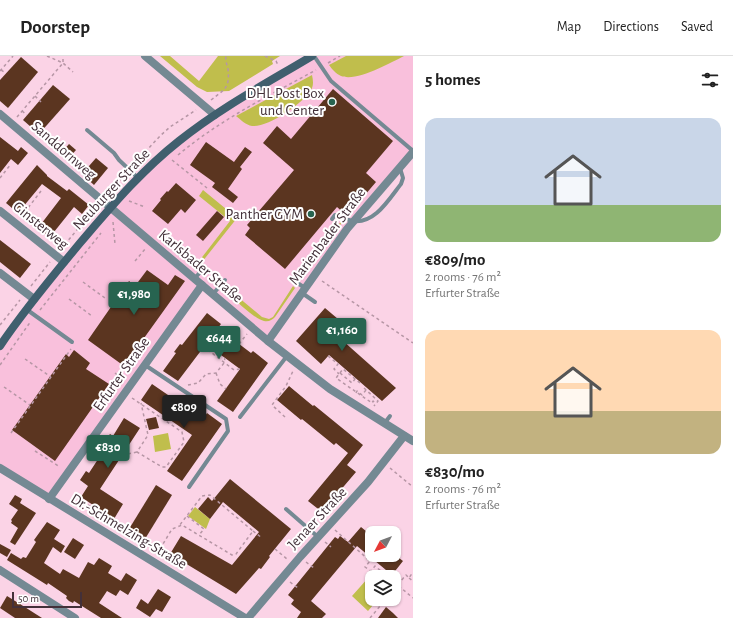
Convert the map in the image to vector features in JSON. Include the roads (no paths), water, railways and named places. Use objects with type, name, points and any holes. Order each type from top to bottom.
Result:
[{"type":"street","points":[[145,56],[204,104],[215,115]]},
{"type":"street","name":"Neuburger Straße","points":[[0,346],[3,336],[110,208],[138,178],[179,141],[215,115],[313,56]]},
{"type":"street","name":"Sanddornweg","points":[[0,114],[110,208]]},
{"type":"street","name":"Marienbader Straße","points":[[268,341],[313,276],[354,221],[413,151]]},
{"type":"street","name":"Karlsbader Straße","points":[[110,208],[287,356],[330,389],[413,441]]},
{"type":"street","name":"Ginsterweg","points":[[0,211],[64,262]]},
{"type":"street","points":[[0,273],[34,299]]},
{"type":"street","name":"Erfurter Straße","points":[[49,499],[202,284]]},
{"type":"street","name":"Jenaer Straße","points":[[248,618],[294,564],[368,482],[404,436]]},
{"type":"street","name":"Dr.-Schmelzing-Straße","points":[[0,468],[245,618]]},
{"type":"street","points":[[0,570],[75,618]]},
{"type":"lane","points":[[313,56],[331,81],[413,151]]},
{"type":"lane","points":[[86,130],[114,153],[119,160],[138,178]]},
{"type":"lane","points":[[332,219],[335,215],[354,221],[362,221],[372,218],[401,184],[403,178],[400,167]]},
{"type":"lane","points":[[195,278],[203,269]]},
{"type":"lane","points":[[213,294],[225,280]]},
{"type":"lane","points":[[296,282],[315,302]]},
{"type":"lane","points":[[26,309],[73,343]]},
{"type":"lane","points":[[240,417],[287,356]]},
{"type":"lane","points":[[145,364],[226,419],[228,431],[189,487]]},
{"type":"lane","points":[[384,424],[390,416]]},
{"type":"lane","points":[[286,509],[318,537]]},
{"type":"place","name":"DHL Post Box und Center","points":[[332,102]]},
{"type":"place","name":"Panther GYM","points":[[311,214]]}]
